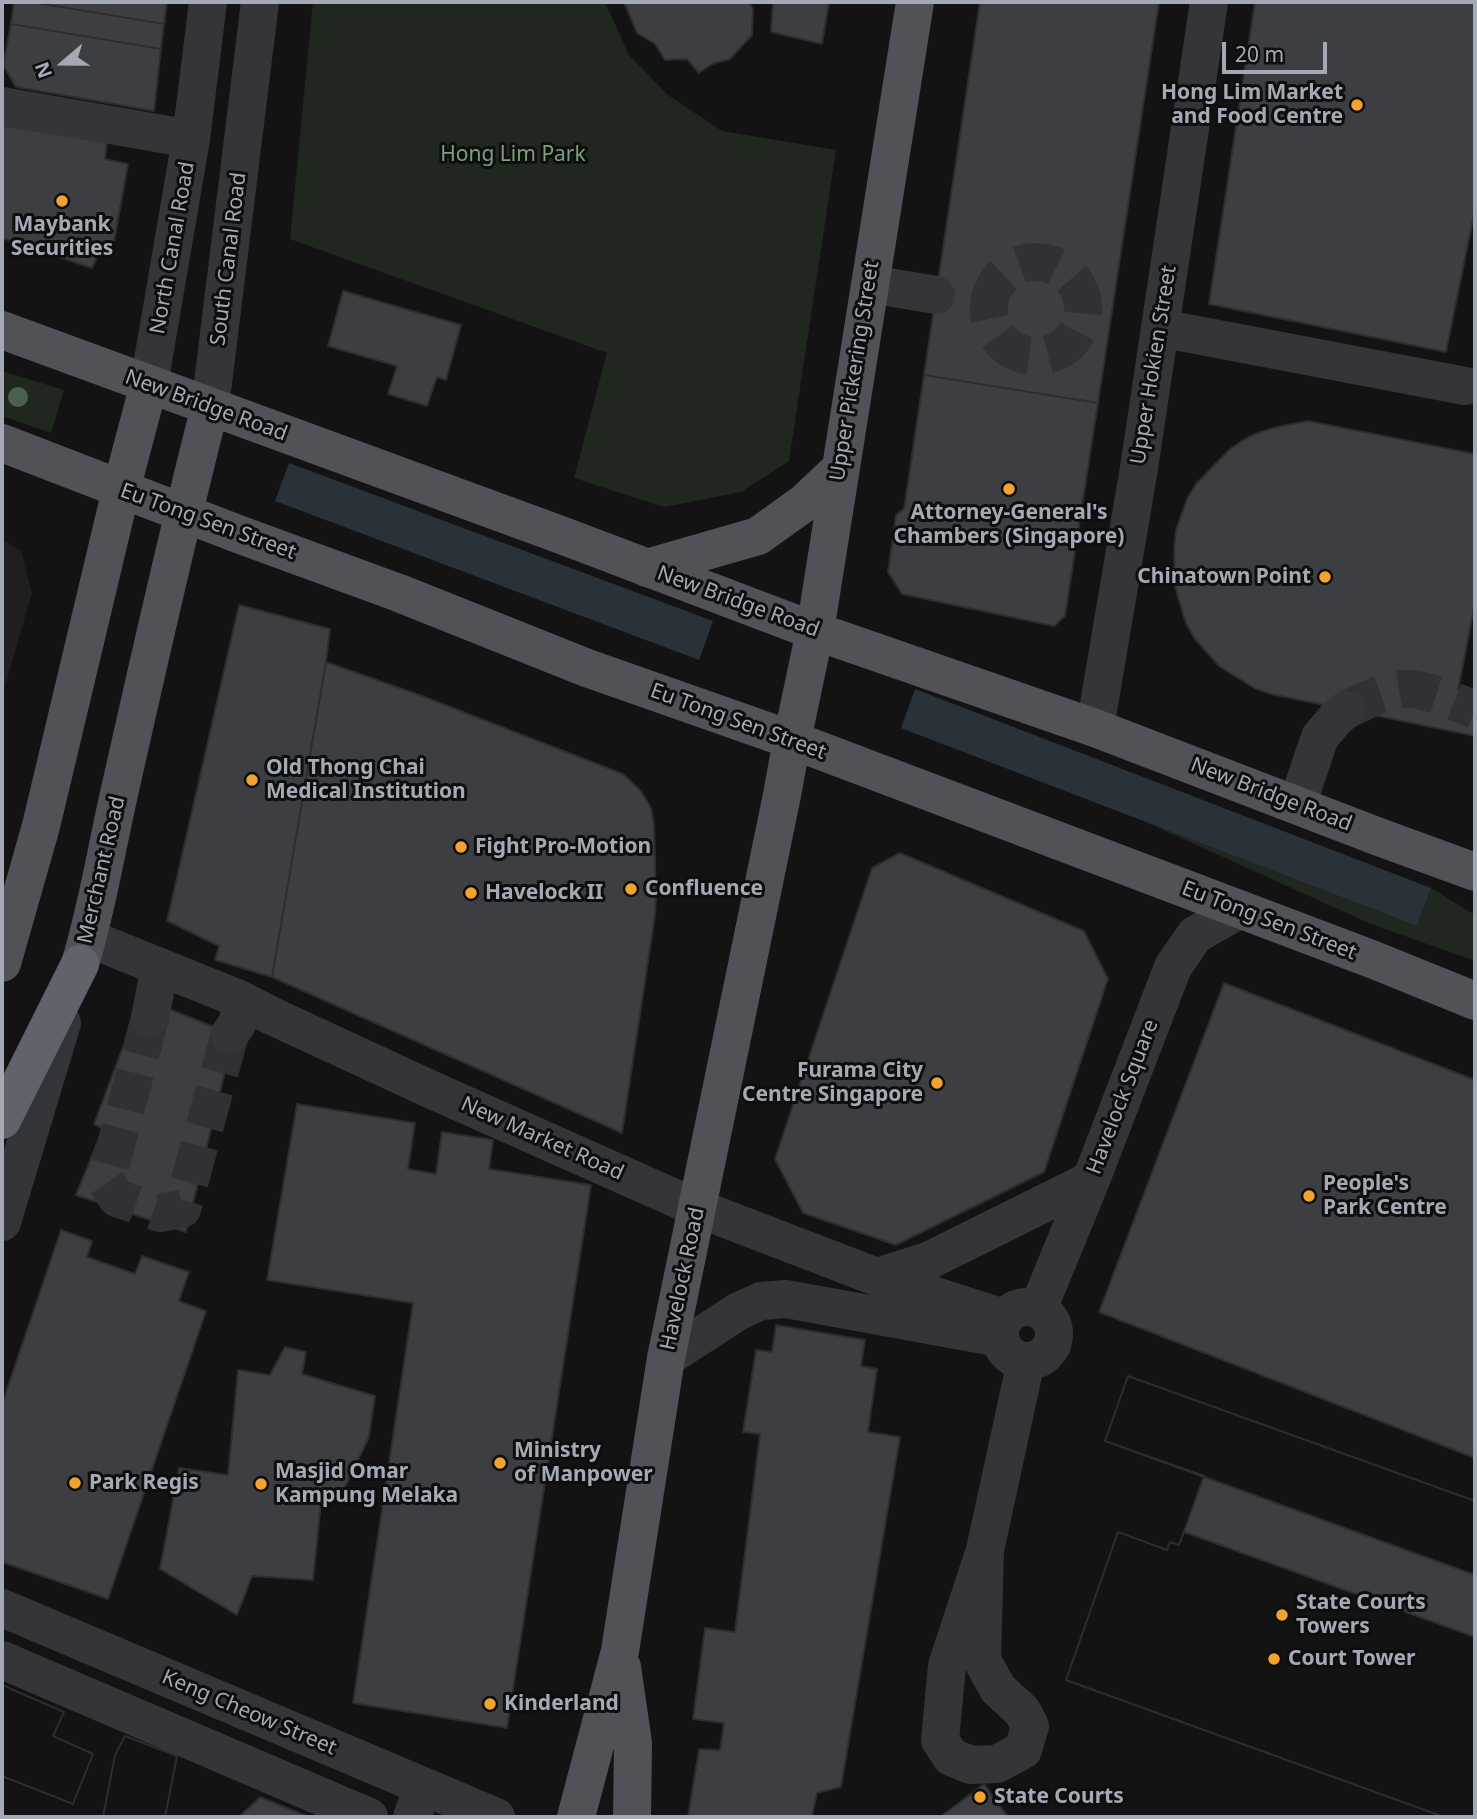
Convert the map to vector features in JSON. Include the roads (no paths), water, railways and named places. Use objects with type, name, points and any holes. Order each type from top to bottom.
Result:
[{"type":"highway","points":[[2,1120],[84,951]]},
{"type":"main road","name":"Upper Pickering Street","points":[[792,740],[814,631],[915,2]]},
{"type":"main road","name":"New Bridge Road","points":[[2,330],[814,631],[1095,728],[1475,872]]},
{"type":"main road","name":"North Canal Road","points":[[121,490],[149,384]]},
{"type":"main road","name":"South Canal Road","points":[[183,513],[211,407]]},
{"type":"main road","name":"Eu Tong Sen Street","points":[[2,443],[399,593],[587,668],[792,740],[1374,960],[1475,1001]]},
{"type":"main road","points":[[647,568],[758,536],[804,503],[840,469]]},
{"type":"main road","points":[[2,962],[41,826],[121,490]]},
{"type":"main road","name":"Merchant Road","points":[[84,951],[183,513]]},
{"type":"main road","name":"Havelock Road","points":[[576,1817],[620,1651],[666,1358],[792,740]]},
{"type":"main road","points":[[620,1651],[633,1743],[632,1817]]},
{"type":"street","name":"North Canal Road","points":[[149,384],[191,139],[208,2]]},
{"type":"street","name":"South Canal Road","points":[[211,407],[260,2]]},
{"type":"street","name":"Upper Hokien Street","points":[[1095,728],[1139,468],[1209,2]]},
{"type":"street","points":[[2,106],[191,139]]},
{"type":"street","points":[[870,284],[936,295]]},
{"type":"street","points":[[1160,328],[1465,386]]},
{"type":"street","points":[[1297,805],[1320,737],[1346,710]]},
{"type":"street","name":"Havelock Square","points":[[985,1550],[1017,1331],[1091,1180],[1174,967],[1195,935],[1240,909]]},
{"type":"street","name":"New Market Road","points":[[84,951],[160,967],[237,1018],[272,1016],[697,1208],[1017,1331]]},
{"type":"street","name":"Merchant Road","points":[[2,1222],[84,951]]},
{"type":"street","points":[[150,1018],[160,967]]},
{"type":"street","points":[[877,1278],[930,1260],[1091,1180]]},
{"type":"street","points":[[666,1358],[739,1311],[761,1301],[786,1299],[1017,1331]]},
{"type":"street","points":[[985,1550],[982,1660],[998,1689],[1022,1711],[1030,1726],[1023,1750],[998,1764],[971,1765],[951,1757],[940,1740],[947,1666],[985,1550]]},
{"type":"street","name":"Keng Cheow Street","points":[[6,1622],[222,1702],[338,1751],[417,1802],[496,1817]]},
{"type":"street","points":[[2,1660],[369,1817]]},
{"type":"street","points":[[205,1747],[222,1702]]},
{"type":"street","points":[[321,1797],[338,1751]]},
{"type":"tunnel","points":[[1036,262],[1054,266],[1069,276],[1079,291],[1083,309],[1079,327],[1069,342],[1054,352],[1036,356],[1018,352],[1003,342],[993,327],[989,309],[993,291],[1003,276],[1018,266],[1036,262]]},
{"type":"tunnel","points":[[1346,710],[1369,699],[1403,689],[1435,694],[1475,710]]},
{"type":"tunnel","points":[[150,1018],[106,1182],[117,1198],[160,1213],[182,1209],[230,1034]]},
{"type":"place","name":"Hong Lim Market and Food Centre","points":[[1357,105]]},
{"type":"place","name":"Maybank Securities","points":[[62,201]]},
{"type":"place","name":"Attorney-General's Chambers (Singapore)","points":[[1009,489]]},
{"type":"place","name":"Chinatown Point","points":[[1325,577]]},
{"type":"place","name":"Old Thong Chai Medical Institution","points":[[252,780]]},
{"type":"place","name":"Fight Pro-Motion","points":[[461,847]]},
{"type":"place","name":"Confluence","points":[[631,889]]},
{"type":"place","name":"Havelock II","points":[[471,893]]},
{"type":"place","name":"Furama City Centre Singapore","points":[[937,1083]]},
{"type":"place","name":"People's Park Centre","points":[[1309,1196]]},
{"type":"place","name":"Ministry of Manpower","points":[[500,1463]]},
{"type":"place","name":"Park Regis","points":[[75,1483]]},
{"type":"place","name":"Masjid Omar Kampung Melaka","points":[[261,1484]]},
{"type":"place","name":"State Courts Towers","points":[[1282,1615]]},
{"type":"place","name":"Court Tower","points":[[1274,1659]]},
{"type":"place","name":"Kinderland","points":[[490,1704]]},
{"type":"place","name":"State Courts","points":[[980,1797]]},
{"type":"park label","name":"Hong Lim Park","points":[[513,155]]}]
